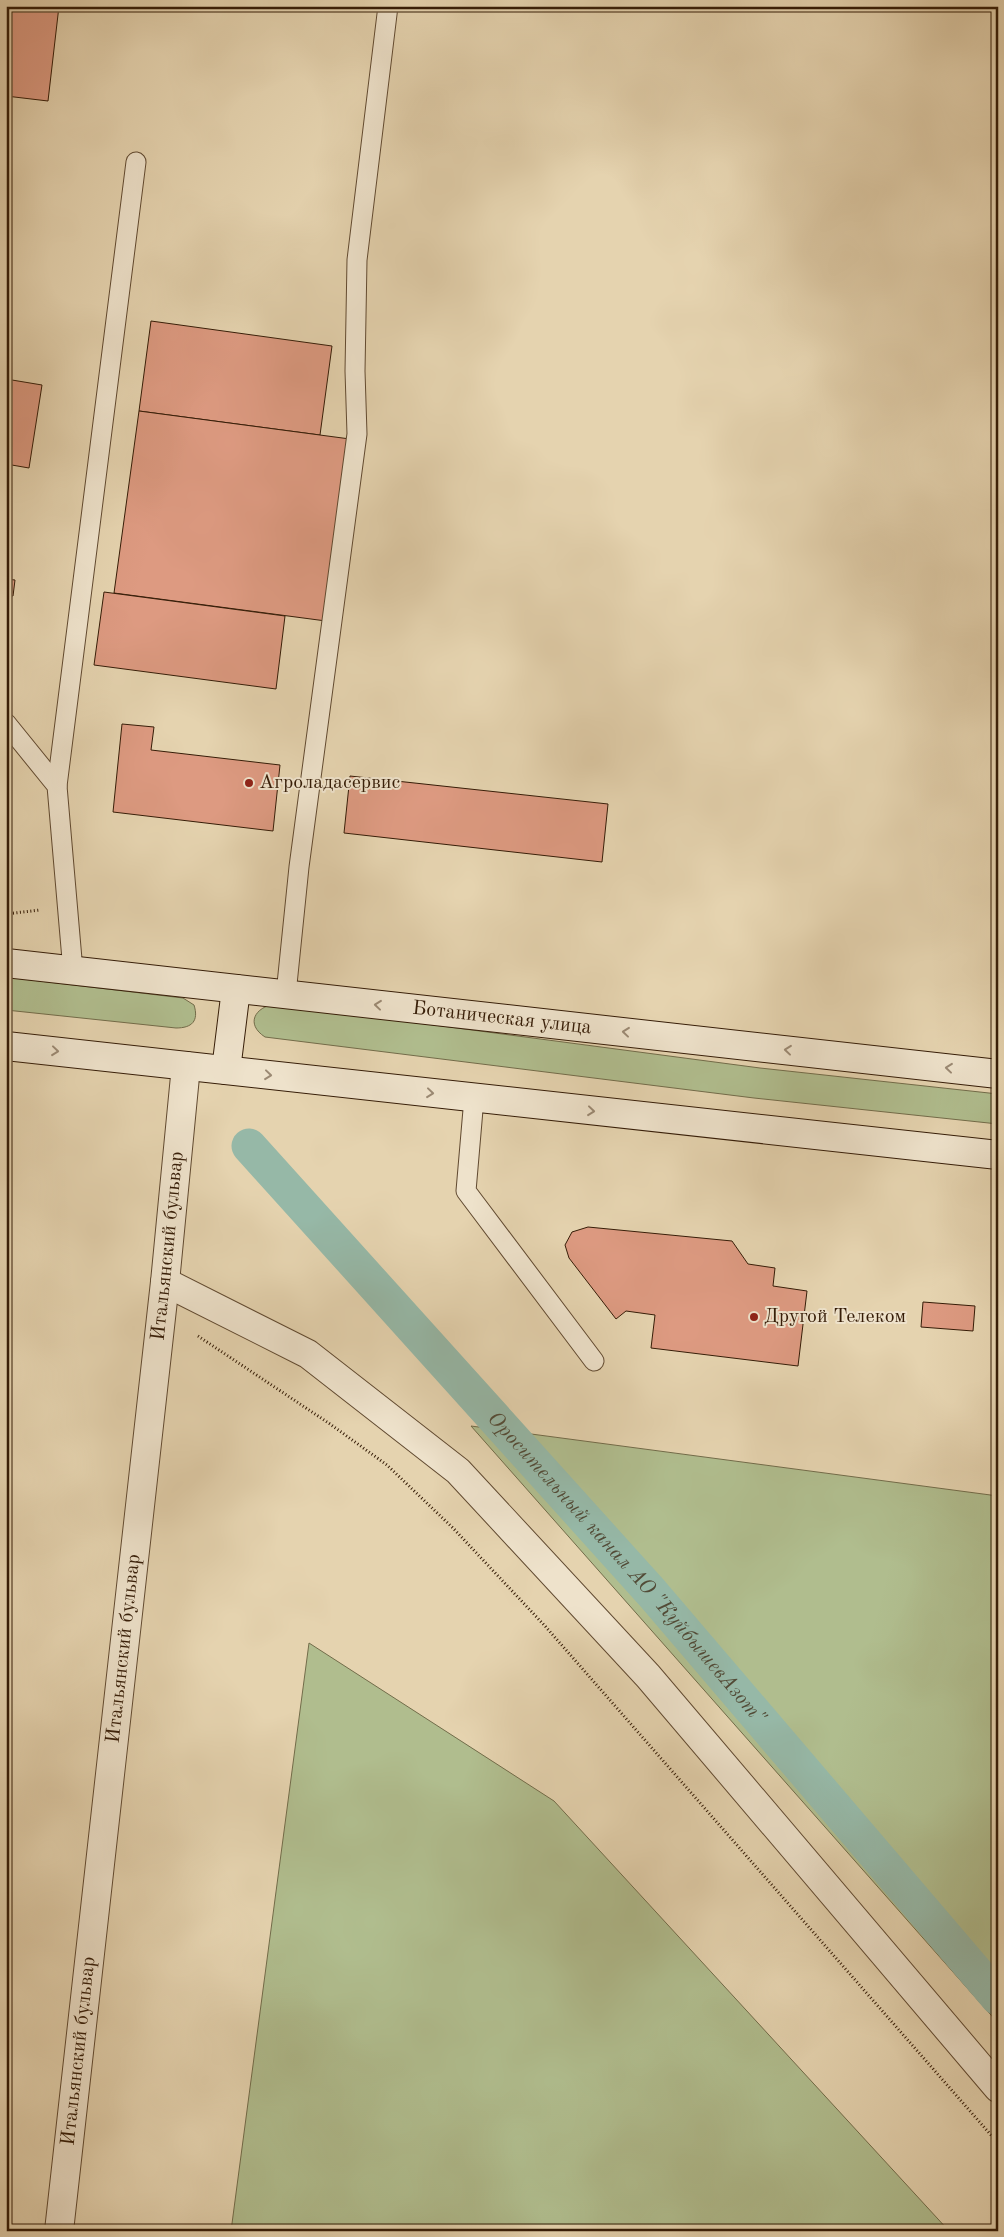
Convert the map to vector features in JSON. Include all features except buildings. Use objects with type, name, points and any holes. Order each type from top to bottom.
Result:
[{"type":"street","name":"Ботаническая улица","points":[[6,963],[998,1074]]},
{"type":"street","points":[[226,1070],[236,989]]},
{"type":"street","points":[[6,1046],[998,1155]]},
{"type":"street","name":"Итальянский бульвар","points":[[60,2231],[165,1282],[186,1066]]},
{"type":"street","points":[[165,1282],[308,1354],[458,1471],[648,1676],[998,2088]]},
{"type":"lane","points":[[286,994],[298,867],[357,434],[355,371],[357,260],[388,6]]},
{"type":"lane","points":[[72,970],[57,786],[136,162]]},
{"type":"lane","points":[[6,723],[57,786]]},
{"type":"lane","points":[[474,1098],[466,1191],[594,1361]]},
{"type":"path","points":[[6,914],[68,908]]},
{"type":"path","points":[[194,1334],[330,1424],[387,1465],[453,1528],[545,1626],[998,2143]]},
{"type":"green space","points":[[6,977],[183,998],[194,1005],[196,1015],[190,1025],[176,1028],[6,1010]]},
{"type":"green space","points":[[275,1004],[760,1068],[998,1094],[998,1124],[754,1098],[265,1037],[255,1027],[255,1017],[262,1009]]},
{"type":"green space","points":[[471,1426],[998,1496],[998,2023]]},
{"type":"green space","points":[[309,1643],[554,1801],[949,2231],[231,2231]]},
{"type":"waterway","name":"Оросительный канал АО \"КуйбышевАзот\"","points":[[249,1146],[652,1593],[998,1998]]},
{"type":"place","name":"Агроладасервис","points":[[249,783]]},
{"type":"place","name":"Другой Телеком","points":[[754,1317]]}]
